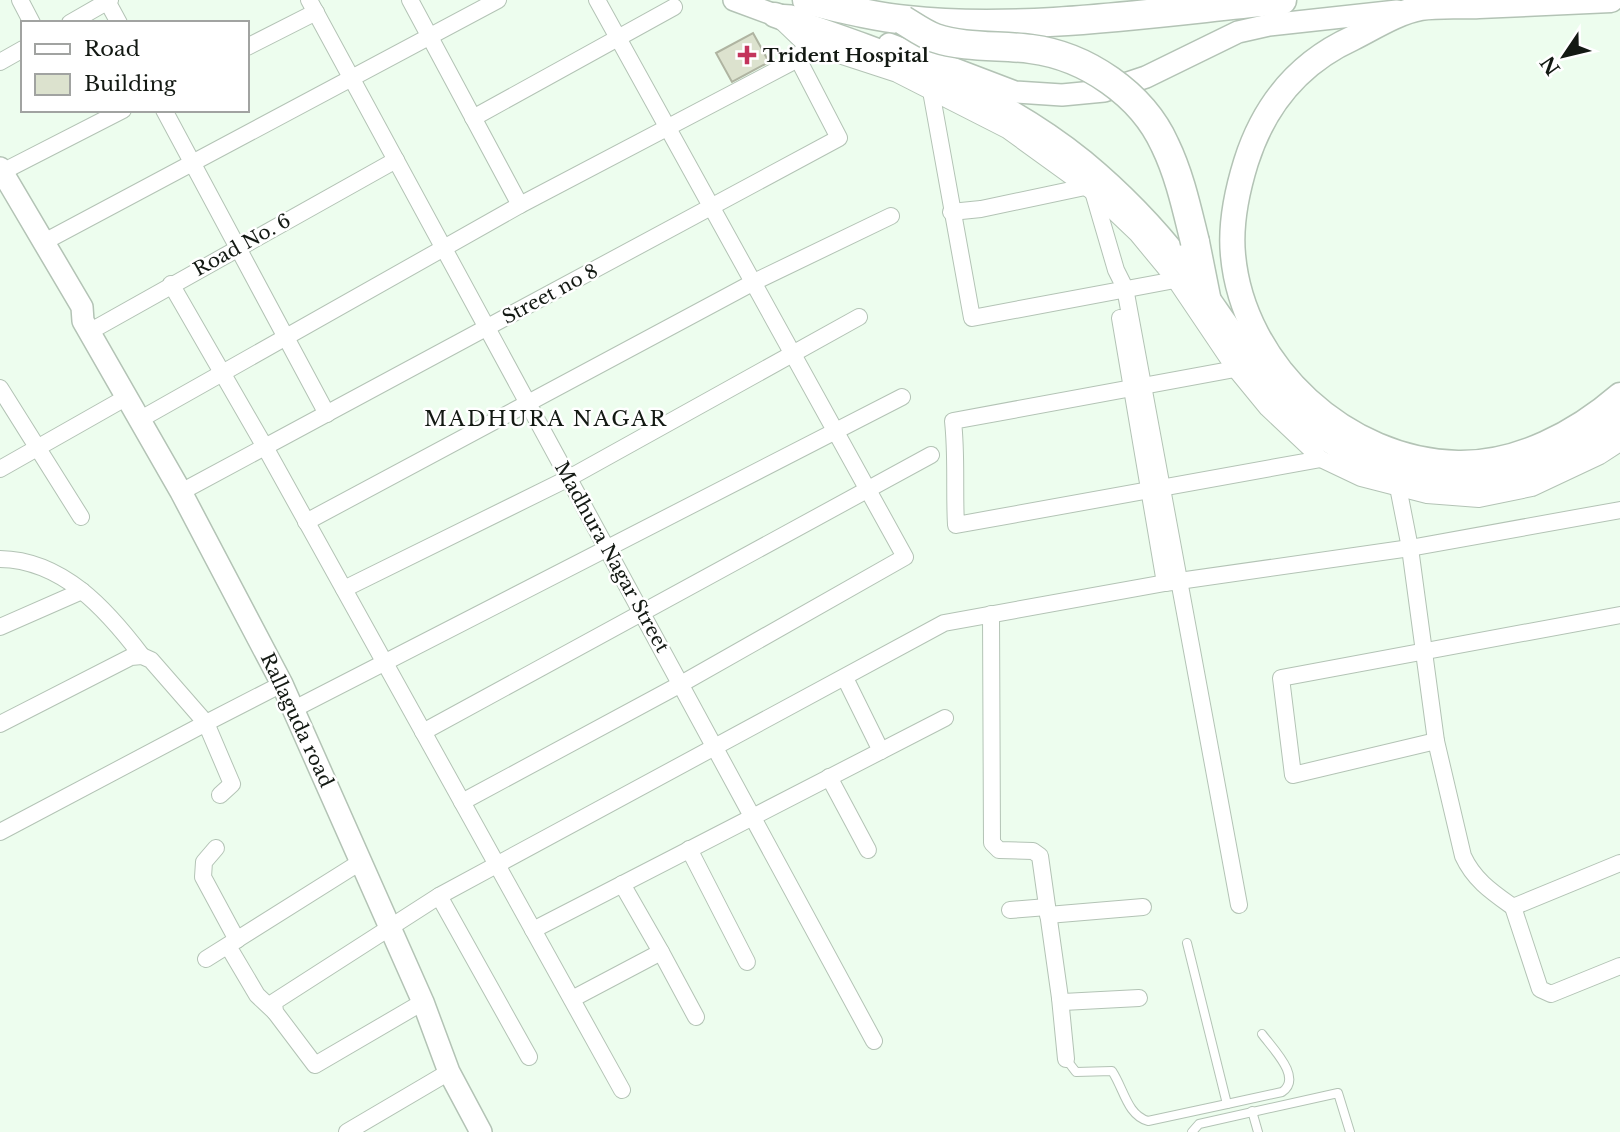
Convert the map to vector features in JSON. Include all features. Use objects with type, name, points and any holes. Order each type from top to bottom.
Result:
[{"type":"highway","points":[[807,0],[902,20],[989,23],[1089,18],[1282,0]]},
{"type":"highway","points":[[902,20],[937,39],[1035,49],[1065,57],[1103,76],[1131,98],[1164,142],[1176,170],[1206,297]]},
{"type":"main road","points":[[734,0],[944,76],[1030,125],[1083,162],[1146,220],[1206,297],[1260,374],[1307,425],[1353,454],[1406,475],[1472,481],[1507,478],[1577,451],[1620,421]]},
{"type":"main road","points":[[775,15],[812,18],[930,58],[1014,92],[1062,95],[1104,91],[1146,77],[1238,32],[1269,25],[1419,8],[1611,0]]},
{"type":"main road","points":[[1419,8],[1338,44],[1314,59],[1294,76],[1264,119],[1240,181],[1233,222],[1233,255],[1239,291],[1249,320],[1282,372],[1306,399],[1329,418],[1384,448],[1432,461],[1486,461],[1543,445],[1579,427],[1620,395]]},
{"type":"main road","name":"Rallaguda road","points":[[1,177],[44,242],[81,319]]},
{"type":"main road","name":"Rallaguda road","points":[[1,177],[181,492],[282,684],[423,1002],[449,1072],[481,1132]]},
{"type":"street","points":[[20,0],[31,21]]},
{"type":"street","points":[[410,0],[520,205]]},
{"type":"street","points":[[44,242],[498,0]]},
{"type":"street","points":[[462,802],[681,684],[905,557],[597,0]]},
{"type":"street","points":[[81,7],[109,1],[118,21]]},
{"type":"street","points":[[248,46],[313,6]]},
{"type":"street","name":"Madhura Nagar Street","points":[[313,6],[874,1041]]},
{"type":"street","points":[[473,118],[674,8]]},
{"type":"street","points":[[775,15],[801,51],[897,74],[1007,130],[1089,190],[1137,234],[1175,280],[1235,369],[1267,408],[1321,459],[1361,478],[1427,495],[1479,499],[1532,488],[1600,456],[1620,443]]},
{"type":"street","points":[[0,62],[21,50]]},
{"type":"street","points":[[139,420],[520,205],[669,129],[801,51]]},
{"type":"street","name":"Street no 8","points":[[181,492],[839,138],[801,51]]},
{"type":"street","points":[[931,91],[972,318],[1175,280]]},
{"type":"street","points":[[1,177],[119,112]]},
{"type":"street","points":[[165,112],[327,414]]},
{"type":"street","name":"Road No. 6","points":[[81,319],[170,284],[396,160]]},
{"type":"street","points":[[951,212],[1089,190]]},
{"type":"street","points":[[1089,190],[1120,289],[1171,582],[1239,905]]},
{"type":"street","points":[[306,522],[754,282],[891,216]]},
{"type":"street","points":[[170,284],[265,447],[622,1090]]},
{"type":"street","points":[[344,589],[569,478],[859,317]]},
{"type":"street","points":[[1235,369],[953,421],[958,464],[953,484],[956,525],[1321,459]]},
{"type":"street","points":[[0,388],[81,517]]},
{"type":"street","points":[[0,469],[127,397]]},
{"type":"street","points":[[294,709],[386,665],[902,397]]},
{"type":"street","points":[[423,732],[931,455]]},
{"type":"street","points":[[1398,487],[1410,548],[1436,741],[1463,856],[1469,869],[1478,881],[1513,907],[1540,989],[1545,993],[1620,966]]},
{"type":"street","points":[[275,1012],[274,1002],[279,996],[439,896],[944,623],[1171,582],[1410,548],[1620,510]]},
{"type":"street","points":[[0,559],[10,559],[61,576],[113,618],[142,656],[151,660],[206,723],[232,784],[220,795]]},
{"type":"street","points":[[0,627],[82,591]]},
{"type":"street","points":[[991,614],[992,843],[999,850],[1038,853],[1060,998],[1066,1059]]},
{"type":"street","points":[[1436,741],[1293,775],[1281,678],[1620,615]]},
{"type":"street","points":[[0,724],[131,657],[142,656]]},
{"type":"street","points":[[845,678],[881,751]]},
{"type":"street","points":[[0,832],[282,684]]},
{"type":"street","points":[[533,930],[945,718]]},
{"type":"street","points":[[829,777],[868,850]]},
{"type":"street","points":[[216,848],[204,862],[203,877],[251,988],[275,1012],[315,1065],[423,1002]]},
{"type":"street","points":[[689,849],[747,962]]},
{"type":"street","points":[[206,959],[362,861]]},
{"type":"street","points":[[1513,907],[1620,863]]},
{"type":"street","points":[[622,884],[696,1017]]},
{"type":"street","points":[[439,896],[529,1057]]},
{"type":"street","points":[[1010,910],[1143,907]]},
{"type":"street","points":[[572,999],[661,952]]},
{"type":"street","points":[[1060,998],[1068,1004],[1139,998]]},
{"type":"street","points":[[350,1131],[449,1072]]},
{"type":"lane","points":[[1187,943],[1227,1104]]},
{"type":"lane","points":[[1066,1059],[1076,1072],[1112,1071],[1131,1110],[1139,1119],[1149,1121],[1282,1092],[1288,1088],[1291,1080],[1286,1068],[1262,1034]]},
{"type":"lane","points":[[1192,1132],[1199,1124],[1338,1093],[1349,1132]]},
{"type":"lane","points":[[1252,1111],[1258,1132]]},
{"type":"building","points":[[753,33],[769,62],[732,82],[716,53]]},
{"type":"place","name":"Trident Hospital","points":[[747,55]]},
{"type":"district","name":"MADHURA NAGAR","points":[[546,419]]}]
